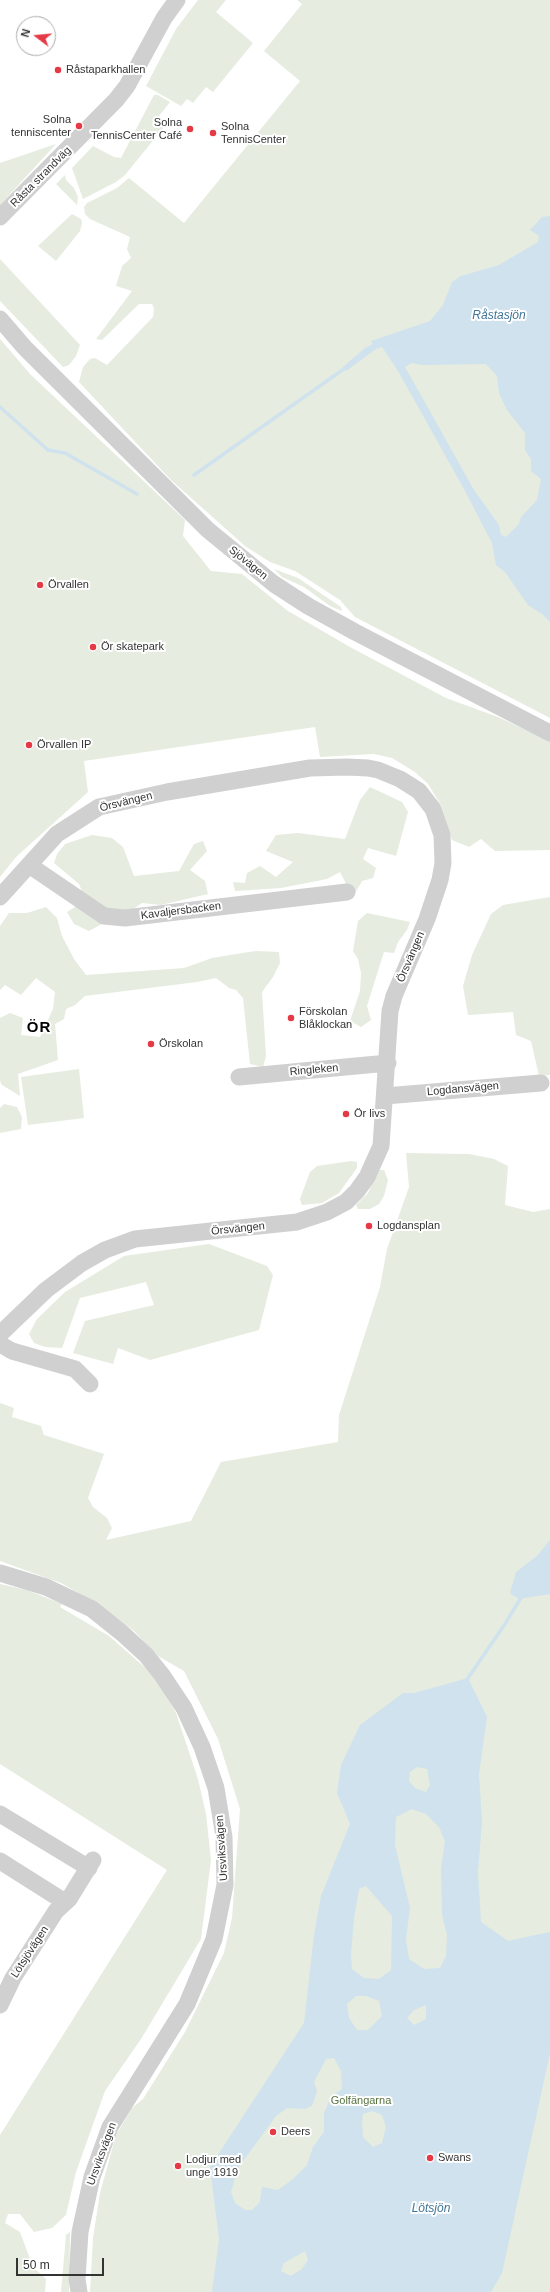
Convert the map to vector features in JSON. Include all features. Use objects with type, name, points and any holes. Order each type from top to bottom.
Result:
[{"type":"street","name":"Råsta strandväg","points":[[0,218],[116,100],[127,86],[164,18],[177,0]]},
{"type":"street","name":"Sjövägen","points":[[0,319],[25,348],[203,525],[274,584],[308,606],[374,642],[550,733]]},
{"type":"street","name":"Örsvängen","points":[[0,897],[57,834],[99,807],[130,800],[310,768],[368,768],[378,770],[400,779],[419,791],[433,809],[442,835],[443,863],[440,880],[427,919],[394,996],[390,1011],[388,1063],[381,1146],[367,1177],[357,1191],[346,1202],[327,1212],[297,1222],[135,1239],[105,1250],[82,1263],[46,1290],[0,1334]]},
{"type":"street","name":"Kavaljersbacken","points":[[30,865],[104,916],[125,918],[347,892]]},
{"type":"street","name":"Ringleken","points":[[240,1077],[388,1063]]},
{"type":"street","name":"Logdansvägen","points":[[385,1096],[541,1083]]},
{"type":"street","points":[[0,1344],[12,1351],[74,1369],[90,1384]]},
{"type":"street","name":"Ursviksvägen","points":[[0,1573],[46,1587],[92,1610],[122,1633],[146,1655],[162,1675],[184,1708],[202,1747],[216,1788],[224,1836],[225,1885],[214,1939],[187,2004],[110,2127],[92,2177],[80,2232],[77,2279],[79,2292]]},
{"type":"street","name":"Lötsjövägen","points":[[0,1814],[91,1864],[65,1902],[56,1911],[13,1978],[0,2005]]},
{"type":"street","points":[[0,1861],[65,1902]]},
{"type":"green space","points":[[198,0],[226,0],[216,12],[253,43],[213,92],[206,87],[193,103],[187,99],[181,106],[146,86],[176,29]]},
{"type":"green space","points":[[297,0],[550,0],[550,718],[355,617],[340,600],[295,571],[270,562],[245,546],[171,480],[79,382],[83,367],[90,359],[95,358],[107,365],[153,317],[154,308],[152,304],[139,304],[102,340],[96,339],[132,291],[116,286],[122,266],[131,258],[127,249],[130,237],[90,219],[85,214],[84,207],[87,203],[117,188],[129,178],[184,223],[300,81],[264,51],[302,4]]},
{"type":"green space","points":[[154,95],[158,95],[170,102],[159,116],[168,122],[125,175],[116,182],[83,199],[72,168],[93,146],[114,157],[121,158]]},
{"type":"green space","points":[[56,144],[0,205],[0,163]]},
{"type":"green space","points":[[65,175],[66,180],[74,188],[78,197],[77,205],[56,184]]},
{"type":"green space","points":[[72,214],[81,219],[82,223],[80,231],[56,261],[38,246]]},
{"type":"green space","points":[[0,259],[80,345],[76,356],[69,365],[63,367],[0,301]]},
{"type":"green space","points":[[0,339],[31,375],[185,520],[183,536],[211,571],[242,574],[288,611],[350,647],[446,698],[498,717],[550,741],[550,850],[495,851],[481,839],[469,847],[452,840],[441,805],[428,784],[415,772],[392,758],[374,754],[320,757],[315,727],[84,761],[88,792],[16,857],[0,877]]},
{"type":"green space","points":[[274,569],[298,578],[341,607],[342,611],[330,606],[304,587],[282,577]]},
{"type":"green space","points":[[370,787],[402,802],[408,812],[396,856],[368,848],[363,859],[376,868],[373,878],[362,881],[353,897],[340,872],[327,879],[281,888],[235,891],[233,882],[245,883],[247,873],[260,866],[276,877],[293,862],[266,851],[276,835],[298,833],[345,839],[360,800]]},
{"type":"green space","points":[[92,835],[112,838],[123,847],[134,876],[179,871],[194,844],[203,841],[207,851],[190,870],[205,881],[208,894],[161,905],[142,903],[127,913],[108,908],[102,924],[89,931],[74,924],[67,912],[75,907],[84,896],[79,884],[54,863],[57,854],[65,844]]},
{"type":"green space","points":[[550,897],[550,1075],[539,1076],[531,1041],[516,1035],[513,1012],[468,1015],[463,986],[472,955],[491,914],[503,905]]},
{"type":"green space","points":[[46,907],[57,918],[62,936],[74,959],[86,975],[184,968],[212,958],[256,951],[279,952],[280,963],[273,977],[262,992],[266,1056],[263,1067],[250,1064],[243,998],[236,990],[229,988],[216,978],[197,982],[85,996],[75,1005],[66,1009],[64,1019],[55,1024],[58,1060],[18,1074],[20,1096],[2,1085],[0,1081],[0,1018],[10,1013],[23,1018],[21,1035],[40,1037],[53,1009],[55,992],[36,978],[21,995],[5,985],[0,990],[0,926],[9,913],[27,913]]},
{"type":"green space","points":[[367,913],[410,922],[407,930],[398,942],[394,953],[384,952],[367,1006],[371,1020],[361,1027],[350,1021],[360,991],[361,973],[358,959],[353,951],[358,921]]},
{"type":"green space","points":[[79,1069],[84,1118],[28,1125],[21,1077]]},
{"type":"green space","points":[[4,1104],[17,1107],[22,1117],[21,1129],[0,1133],[0,1108]]},
{"type":"green space","name":"Golfängarna","points":[[406,1153],[469,1154],[494,1159],[508,1166],[505,1205],[533,1212],[550,1209],[550,2292],[90,2292],[93,2238],[100,2193],[116,2135],[132,2108],[143,2099],[185,2032],[224,1953],[232,1918],[240,1809],[218,1739],[184,1671],[158,1656],[134,1631],[99,1605],[61,1583],[0,1561],[0,1403],[14,1408],[12,1417],[41,1426],[44,1435],[104,1454],[88,1498],[93,1507],[107,1518],[112,1528],[106,1540],[191,1521],[221,1462],[338,1442],[339,1415],[380,1287],[387,1249],[409,1187]]},
{"type":"green space","points":[[351,1161],[357,1162],[357,1168],[339,1193],[322,1203],[302,1205],[300,1199],[310,1172],[317,1166]]},
{"type":"green space","points":[[378,1170],[384,1170],[388,1180],[384,1196],[379,1204],[370,1209],[358,1209],[356,1205],[368,1193]]},
{"type":"green space","points":[[209,1244],[267,1266],[273,1275],[259,1330],[150,1360],[118,1348],[113,1364],[73,1353],[85,1321],[154,1305],[146,1282],[80,1298],[62,1348],[45,1347],[34,1343],[29,1334],[37,1319],[65,1292],[124,1256]]},
{"type":"green space","points":[[0,1584],[27,1590],[62,1604],[60,1607],[109,1636],[157,1678],[176,1713],[198,1779],[206,1814],[211,1860],[201,1939],[141,2039],[105,2091],[76,2172],[66,2215],[52,2228],[34,2232],[20,2214],[8,2214],[5,2223],[20,2232],[33,2267],[46,2279],[45,2292],[0,2292],[0,2135],[167,1870],[0,1764]]},
{"type":"green space","points":[[70,2232],[69,2292],[61,2292],[66,2235]]},
{"type":"water","name":"Råstasjön","points":[[550,216],[550,622],[542,614],[528,605],[505,572],[496,565],[492,543],[464,489],[398,371],[382,347],[376,349],[346,371],[343,367],[365,348],[373,344],[371,341],[430,321],[443,305],[452,282],[461,276],[499,265],[538,242],[539,236],[530,230],[542,217]],"holes":[[[412,363],[422,365],[486,364],[497,376],[499,393],[507,410],[525,433],[525,450],[531,459],[531,471],[541,479],[537,500],[521,517],[519,524],[506,537],[501,535],[499,525],[474,490],[405,367]]]},
{"type":"water","points":[[550,1540],[550,1594],[519,1599],[510,1593],[516,1572],[537,1556]]},
{"type":"water","name":"Lötsjön","points":[[468,1678],[487,1717],[479,1774],[482,1822],[478,1872],[481,1922],[508,1941],[550,1932],[550,2053],[502,2273],[491,2292],[212,2292],[219,2239],[210,2167],[304,2023],[314,1935],[321,1896],[350,1824],[337,1793],[341,1765],[360,1725],[403,1693],[414,1693]],"holes":[[[417,1767],[427,1769],[430,1785],[426,1792],[415,1788],[409,1781],[410,1772]],[[412,1809],[426,1814],[439,1827],[445,1841],[441,1868],[442,1914],[447,1935],[446,1956],[440,1968],[424,1969],[409,1959],[406,1939],[410,1908],[395,1845],[396,1817]],[[366,1886],[392,1916],[391,1970],[379,1979],[364,1978],[352,1969],[351,1955],[354,1918],[359,1889]],[[356,1996],[366,1996],[379,2001],[382,2016],[368,2030],[357,2030],[349,2018],[347,2004]],[[426,2005],[426,2019],[414,2025],[407,2018],[414,2010]],[[334,2058],[341,2071],[342,2089],[331,2097],[324,2113],[324,2132],[313,2147],[307,2165],[293,2179],[278,2190],[262,2187],[260,2202],[252,2210],[245,2210],[235,2203],[231,2192],[238,2168],[276,2116],[287,2108],[305,2109],[312,2106],[317,2091],[314,2082],[326,2059]],[[372,2111],[382,2115],[386,2127],[382,2143],[373,2147],[363,2137],[363,2114]],[[305,2251],[308,2260],[302,2269],[291,2276],[281,2271],[284,2263]]]},
{"type":"waterway","points":[[194,475],[348,366]]},
{"type":"waterway","points":[[0,407],[48,450],[65,453],[137,494]]},
{"type":"waterway","points":[[468,1678],[505,1624],[522,1596]]},
{"type":"place","name":"Råstaparkhallen","points":[[58,70]]},
{"type":"place","name":"Solna tenniscenter","points":[[79,126]]},
{"type":"place","name":"Solna TennisCenter Café","points":[[190,129]]},
{"type":"place","name":"Solna TennisCenter","points":[[213,133]]},
{"type":"place","name":"Örvallen","points":[[40,585]]},
{"type":"place","name":"Ör skatepark","points":[[93,647]]},
{"type":"place","name":"Örvallen IP","points":[[29,745]]},
{"type":"place","name":"Förskolan Blåklockan","points":[[291,1018]]},
{"type":"place","name":"Örskolan","points":[[151,1044]]},
{"type":"place","name":"Ör livs","points":[[346,1114]]},
{"type":"place","name":"Logdansplan","points":[[369,1226]]},
{"type":"place","name":"Deers","points":[[273,2132]]},
{"type":"place","name":"Swans","points":[[430,2158]]},
{"type":"place","name":"Lodjur med unge 1919","points":[[178,2166]]},
{"type":"district","name":"ÖR","points":[[39,1028]]}]
